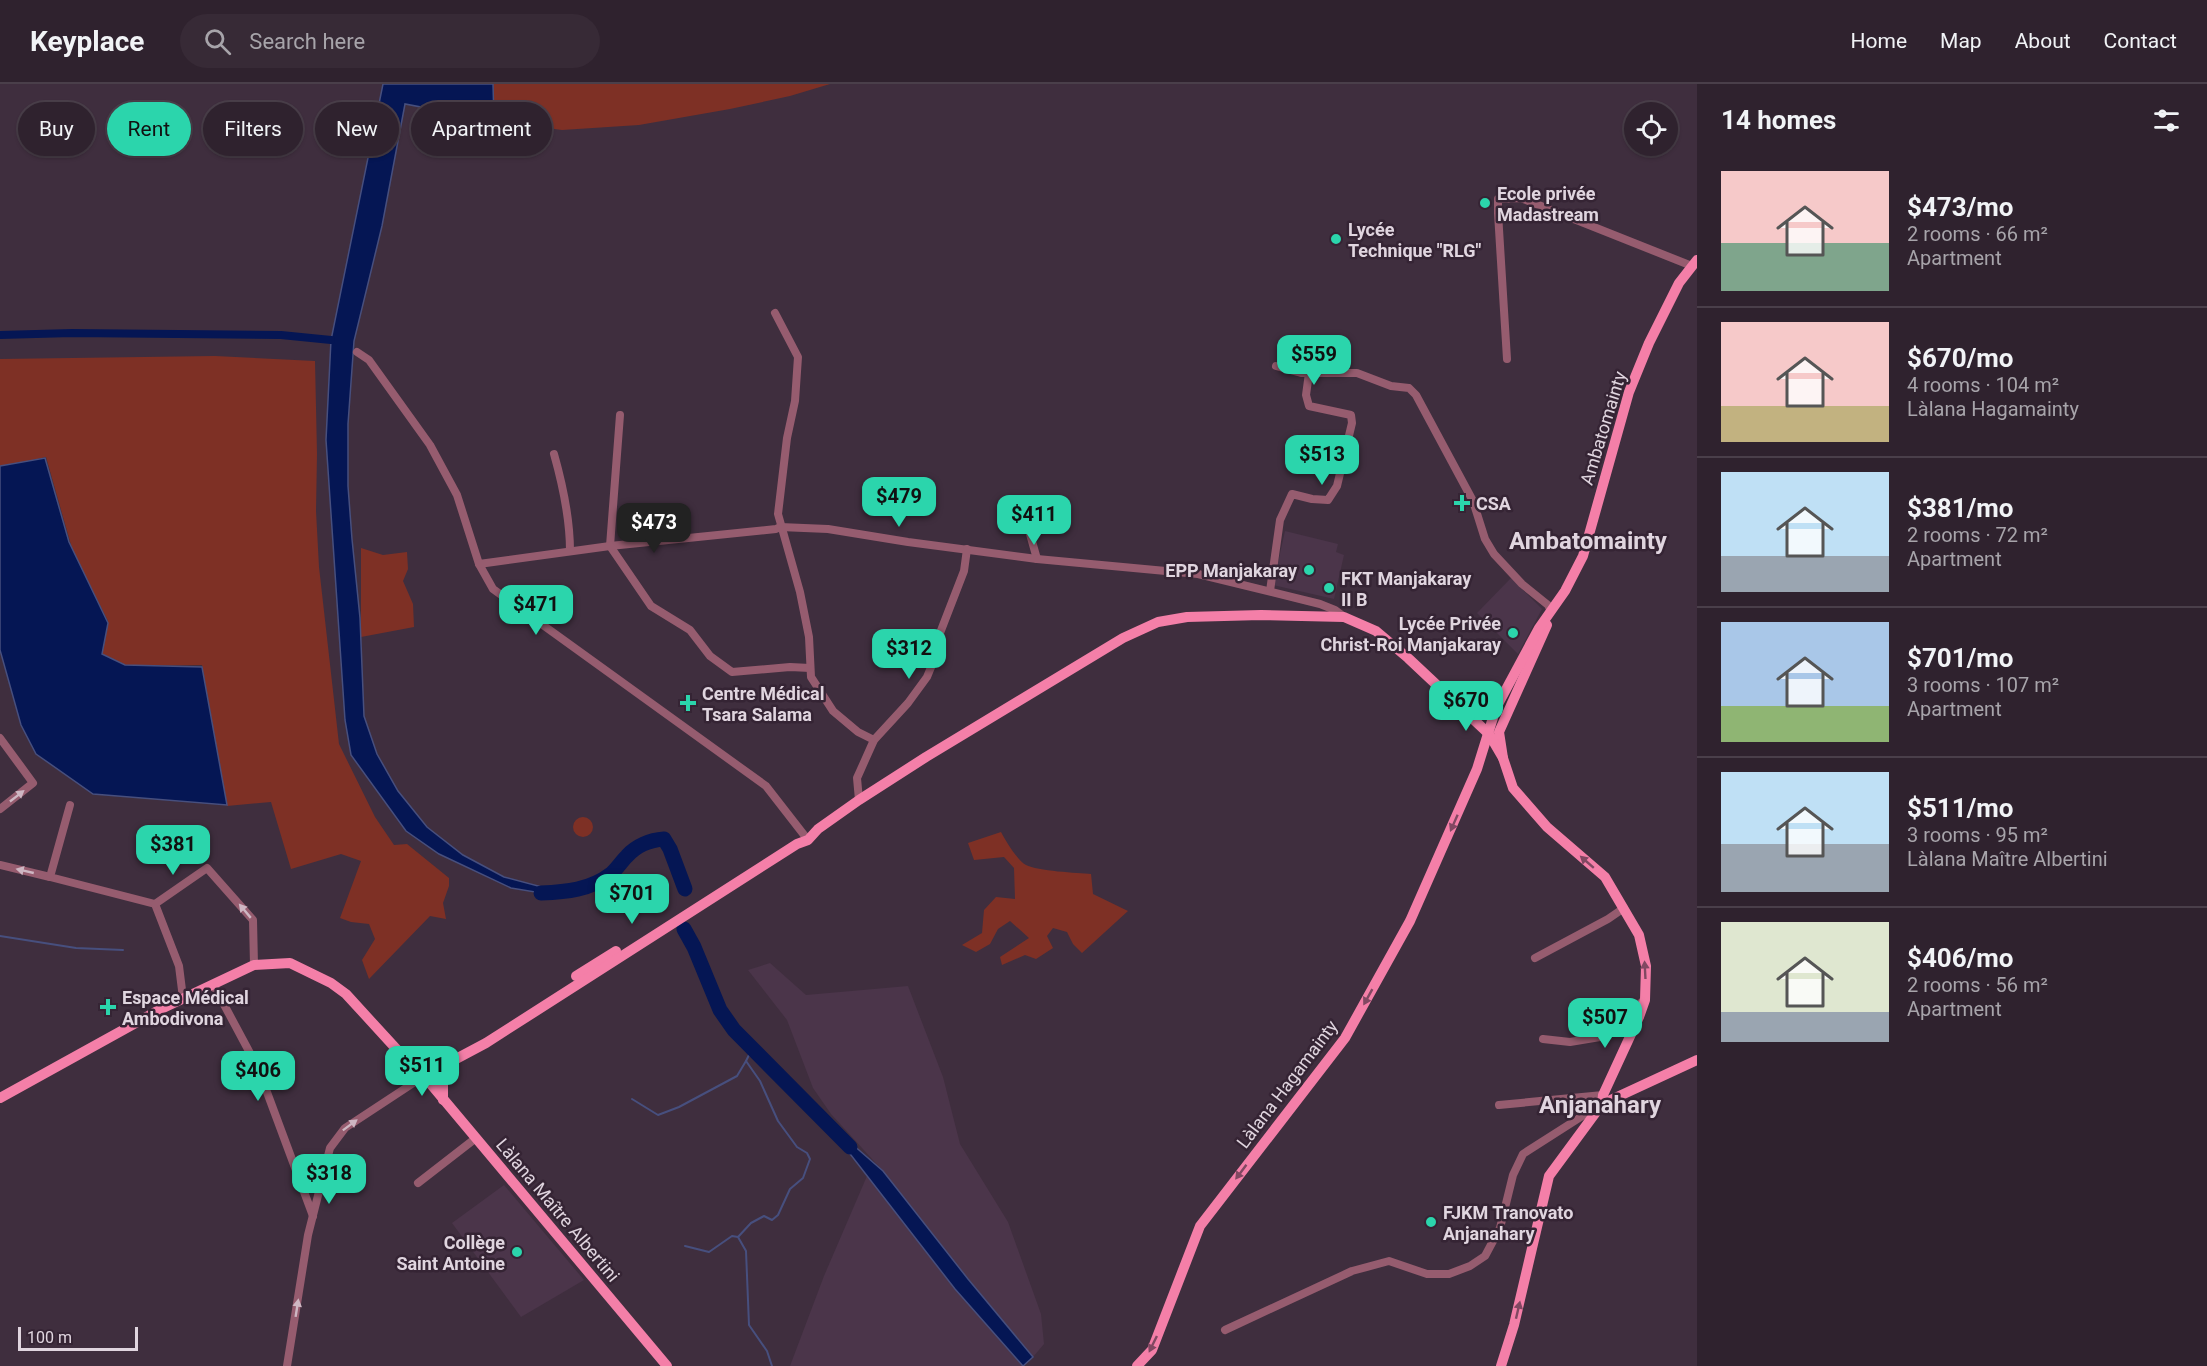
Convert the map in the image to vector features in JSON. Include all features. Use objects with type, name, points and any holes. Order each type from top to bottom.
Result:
[{"type":"main road","name":"Ambatomainty","points":[[1490,730],[1496,708],[1539,628],[1583,556],[1625,403],[1645,352],[1679,282],[1694,263]]},
{"type":"main road","name":"Ambatomainty","points":[[1503,718],[1546,630],[1551,611]]},
{"type":"main road","points":[[424,1076],[486,1043],[605,962],[806,837],[859,800],[989,718],[1124,638],[1158,622],[1198,616],[1344,617],[1376,631],[1463,708],[1484,730],[1485,750]]},
{"type":"main road","points":[[1463,708],[1483,719],[1488,718],[1496,708]]},
{"type":"main road","points":[[1463,708],[1490,730],[1513,788],[1540,819],[1605,877],[1639,935],[1646,966],[1645,999],[1603,1099],[1548,1176],[1514,1325],[1501,1366]]},
{"type":"main road","points":[[1490,730],[1503,718]]},
{"type":"main road","points":[[1503,718],[1499,732],[1503,759]]},
{"type":"main road","name":"Làlana Hagamainty","points":[[1137,1366],[1152,1350],[1200,1226],[1346,1038],[1410,921],[1485,750],[1490,730]]},
{"type":"main road","points":[[1477,769],[1490,758],[1495,759],[1507,771]]},
{"type":"main road","name":"Làlana Maître Albertini","points":[[254,965],[290,963],[331,983],[346,994],[424,1076],[667,1366]]},
{"type":"main road","points":[[0,1098],[183,998],[254,965]]},
{"type":"main road","points":[[1603,1099],[1697,1060]]},
{"type":"main road","points":[[443,1101],[443,1076],[446,1065]]},
{"type":"street","points":[[1507,359],[1498,200],[1520,198],[1527,200],[1694,263]]},
{"type":"street","points":[[775,313],[798,357],[795,401],[787,438],[778,514],[800,592],[809,637],[811,677],[833,711],[858,732],[874,740]]},
{"type":"street","points":[[357,352],[369,360],[429,445],[457,495],[479,564],[493,589],[766,786],[806,837]]},
{"type":"street","points":[[1276,366],[1309,373],[1357,373],[1391,386],[1409,388],[1416,394],[1473,501],[1485,538],[1494,554],[1551,611]]},
{"type":"street","points":[[1270,591],[1280,520],[1292,494],[1328,500],[1337,486],[1352,423],[1351,415],[1309,406],[1306,395],[1309,373]]},
{"type":"street","points":[[620,415],[610,546],[651,606],[690,630],[711,656],[732,672],[790,667],[810,668]]},
{"type":"street","points":[[554,454],[565,492],[570,528],[570,551]]},
{"type":"street","points":[[1029,505],[1028,527],[1037,559]]},
{"type":"street","points":[[479,564],[610,546],[780,527],[828,529],[1037,559],[1198,574],[1320,604],[1335,610],[1344,617]]},
{"type":"street","points":[[859,800],[857,778],[874,740],[908,703],[927,676],[934,660],[940,633],[964,571],[967,549]]},
{"type":"street","points":[[0,738],[33,783],[0,809]]},
{"type":"street","points":[[50,877],[70,805]]},
{"type":"street","points":[[0,865],[154,904],[207,868],[253,920],[254,965]]},
{"type":"street","points":[[154,904],[179,966],[183,998]]},
{"type":"street","points":[[1535,958],[1624,908]]},
{"type":"street","points":[[213,984],[258,1068],[313,1216]]},
{"type":"street","points":[[1543,1039],[1570,1042],[1606,1036],[1645,999]]},
{"type":"street","points":[[287,1366],[313,1216],[330,1148],[345,1128],[424,1076]]},
{"type":"street","points":[[1499,1105],[1603,1099]]},
{"type":"street","points":[[1225,1330],[1352,1271],[1389,1261],[1427,1274],[1449,1275],[1470,1266],[1485,1256],[1500,1228],[1513,1175],[1523,1154],[1603,1099]]},
{"type":"street","points":[[418,1183],[476,1138]]},
{"type":"shaded area","points":[[383,84],[493,84],[493,102],[411,102],[411,105],[405,104],[399,136],[399,102],[379,102]]},
{"type":"shaded area","points":[[493,84],[830,84],[790,96],[730,109],[639,125],[562,130],[552,129],[552,102],[493,102]]},
{"type":"shaded area","points":[[368,156],[395,156],[382,226],[354,341],[348,424],[348,486],[360,618],[364,716],[377,754],[398,791],[427,827],[463,855],[504,877],[542,887],[541,893],[511,888],[439,854],[406,831],[351,755],[345,720],[326,440],[331,340]]},
{"type":"shaded area","points":[[215,356],[315,361],[316,511],[319,567],[339,744],[375,817],[394,845],[407,844],[449,878],[449,886],[443,903],[446,919],[430,916],[369,979],[362,960],[375,939],[369,924],[340,918],[361,861],[341,854],[291,869],[271,802],[227,806],[202,665],[128,666],[101,655],[108,621],[73,552],[46,457],[0,466],[0,359]]},
{"type":"shaded area","points":[[45,458],[69,542],[108,623],[102,654],[125,665],[202,667],[227,805],[93,794],[36,754],[21,725],[0,650],[0,466]]},
{"type":"shaded area","name":"EPP Manjakaray","points":[[1285,531],[1338,544],[1336,552],[1344,555],[1334,599],[1273,585]]},
{"type":"shaded area","points":[[361,548],[383,555],[407,552],[408,569],[403,581],[413,604],[414,627],[361,637]]},
{"type":"shaded area","name":"Lycée Privée Christ-Roi Manjakaray","points":[[1511,578],[1542,609],[1518,654],[1477,613]]},
{"type":"shaded area","points":[[583,817],[590,820],[593,827],[590,834],[583,837],[576,834],[573,827],[576,820]]},
{"type":"shaded area","points":[[1001,832],[1015,855],[1026,865],[1048,870],[1091,874],[1093,894],[1128,911],[1082,953],[1073,944],[1067,932],[1053,928],[1047,936],[1053,948],[1036,959],[1025,955],[1002,965],[1000,957],[1029,938],[1010,921],[998,929],[990,944],[976,952],[962,945],[982,933],[984,910],[996,897],[1015,899],[1014,868],[1004,857],[974,860],[968,843]]},
{"type":"shaded area","points":[[770,963],[806,995],[908,986],[943,1077],[960,1144],[1008,1222],[1041,1314],[1044,1344],[1033,1357],[883,1171],[831,1114],[813,1088],[787,1020],[748,970]]},
{"type":"shaded area","points":[[852,1144],[883,1171],[1033,1357],[1023,1366],[955,1289],[847,1150]]},
{"type":"shaded area","points":[[867,1176],[955,1289],[1024,1366],[790,1366],[824,1276]]},
{"type":"shaded area","name":"Collège Saint Antoine","points":[[504,1185],[584,1280],[521,1317],[452,1223]]},
{"type":"waterway","points":[[0,335],[72,333],[281,335],[331,340]]},
{"type":"waterway","points":[[541,893],[569,891],[595,884],[611,874],[639,846],[664,839],[685,889]]},
{"type":"waterway","points":[[684,929],[694,947],[720,1010],[734,1030],[850,1147]]},
{"type":"waterway","points":[[0,936],[76,948],[123,950]]},
{"type":"waterway","points":[[685,1246],[709,1252],[732,1236],[738,1237],[751,1223],[764,1216],[772,1220],[778,1215],[790,1189],[803,1178],[810,1159],[807,1153],[797,1147],[778,1121],[760,1081],[746,1061],[752,1049]]},
{"type":"waterway","points":[[632,1099],[658,1115],[679,1107],[737,1076],[746,1061]]},
{"type":"waterway","points":[[738,1237],[746,1251],[749,1325],[767,1351],[772,1366]]},
{"type":"place","name":"Ecole privée Madastream","points":[[1485,203]]},
{"type":"place","name":"Lycée Technique \"RLG\"","points":[[1336,239]]},
{"type":"place","name":"CSA","points":[[1462,503]]},
{"type":"place","name":"EPP Manjakaray","points":[[1309,570]]},
{"type":"place","name":"FKT Manjakaray II B","points":[[1329,588]]},
{"type":"place","name":"Lycée Privée Christ-Roi Manjakaray","points":[[1513,633]]},
{"type":"place","name":"Centre Médical Tsara Salama","points":[[688,703]]},
{"type":"place","name":"Espace Médical Ambodivona","points":[[108,1007]]},
{"type":"place","name":"FJKM Tranovato Anjanahary","points":[[1431,1222]]},
{"type":"place","name":"Collège Saint Antoine","points":[[517,1252]]},
{"type":"district","name":"Ambatomainty","points":[[1588,541]]},
{"type":"district","name":"Anjanahary","points":[[1600,1105]]}]
